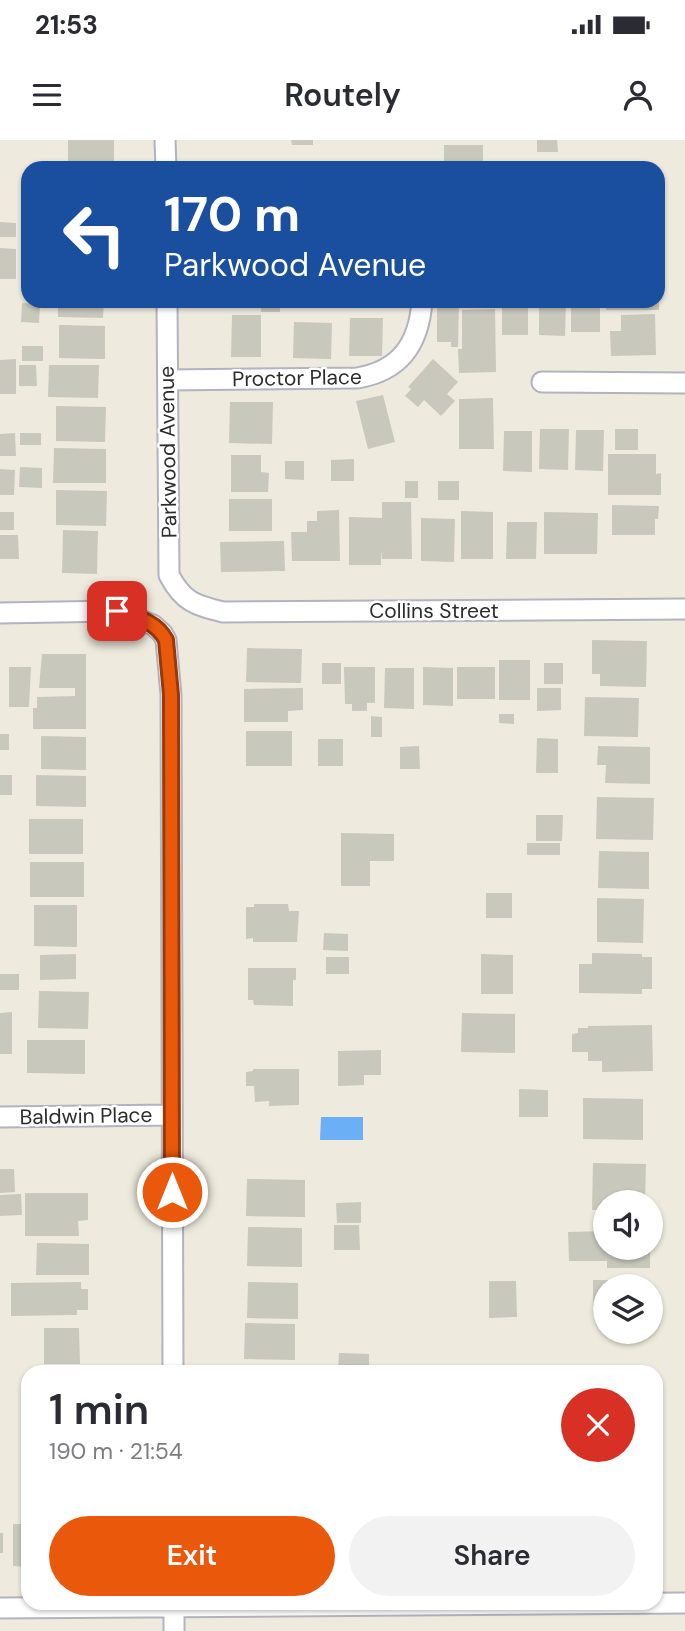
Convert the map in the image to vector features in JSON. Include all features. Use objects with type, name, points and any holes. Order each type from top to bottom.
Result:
[{"type":"street","points":[[165,140],[166,161]]},
{"type":"street","name":"Parkwood Avenue","points":[[167,308],[169,575],[177,591],[185,598]]},
{"type":"street","name":"Proctor Place","points":[[167,380],[357,379],[373,376],[388,370],[410,345],[417,329],[421,308]]},
{"type":"street","points":[[542,382],[685,383]]},
{"type":"street","name":"Collins Street","points":[[185,598],[223,612],[685,609]]},
{"type":"street","points":[[0,613],[117,611],[153,625],[166,640],[171,695],[173,1365]]},
{"type":"street","name":"Baldwin Place","points":[[0,1117],[172,1115]]},
{"type":"street","points":[[663,1603],[685,1603]]},
{"type":"street","points":[[0,1608],[21,1608]]},
{"type":"street","points":[[174,1610],[174,1631]]},
{"type":"water","points":[[321,1117],[363,1117],[363,1140],[320,1140]]},
{"type":"building","points":[[68,140],[114,140],[114,161],[68,161]]},
{"type":"building","points":[[291,140],[313,140],[313,145],[292,145]]},
{"type":"building","points":[[537,140],[557,140],[558,152],[537,152]]},
{"type":"building","points":[[444,145],[483,145],[483,161],[444,161]]},
{"type":"building","points":[[0,222],[16,223],[16,237],[0,237]]},
{"type":"building","points":[[0,248],[16,249],[16,279],[0,279]]},
{"type":"building","points":[[22,308],[40,308],[39,323],[21,322]]},
{"type":"building","points":[[58,308],[104,308],[103,318],[58,317]]},
{"type":"building","points":[[261,308],[280,308],[280,312],[261,312]]},
{"type":"building","points":[[437,308],[459,308],[458,347],[451,347],[451,342],[437,342]]},
{"type":"building","points":[[502,308],[528,308],[528,335],[502,335]]},
{"type":"building","points":[[539,308],[566,308],[565,336],[539,335]]},
{"type":"building","points":[[571,308],[600,308],[600,332],[571,332]]},
{"type":"building","points":[[606,308],[659,308],[659,310]]},
{"type":"building","points":[[495,309],[496,372],[459,373],[458,349],[462,349],[462,310]]},
{"type":"building","points":[[655,314],[656,355],[611,356],[610,331],[621,331],[621,315]]},
{"type":"building","points":[[232,315],[261,315],[261,357],[231,357]]},
{"type":"building","points":[[350,318],[383,318],[382,356],[349,356]]},
{"type":"building","points":[[294,322],[332,323],[331,359],[293,358]]},
{"type":"building","points":[[59,325],[105,326],[105,359],[59,358]]},
{"type":"building","points":[[22,346],[43,346],[43,361],[22,361]]},
{"type":"building","points":[[16,359],[16,394],[0,394],[0,360]]},
{"type":"building","points":[[433,359],[458,382],[447,394],[455,401],[441,416],[424,400],[418,407],[405,396],[411,389],[408,387]]},
{"type":"building","points":[[19,365],[36,365],[37,386],[19,386]]},
{"type":"building","points":[[49,365],[99,365],[98,398],[48,397]]},
{"type":"building","points":[[383,395],[395,442],[368,449],[356,401]]},
{"type":"building","points":[[493,398],[494,449],[459,449],[459,399]]},
{"type":"building","points":[[230,402],[273,402],[272,444],[229,443]]},
{"type":"building","points":[[56,406],[106,407],[105,442],[56,441]]},
{"type":"building","points":[[540,429],[569,429],[568,470],[539,469]]},
{"type":"building","points":[[615,429],[638,429],[638,450],[615,450]]},
{"type":"building","points":[[576,430],[604,430],[603,471],[575,470]]},
{"type":"building","points":[[504,431],[532,431],[532,472],[503,471]]},
{"type":"building","points":[[15,433],[16,456],[0,456],[0,434]]},
{"type":"building","points":[[20,433],[41,433],[41,445],[20,445]]},
{"type":"building","points":[[54,448],[106,449],[106,483],[53,483]]},
{"type":"building","points":[[608,454],[656,454],[656,474],[661,473],[661,495],[608,495]]},
{"type":"building","points":[[231,455],[261,455],[261,472],[269,473],[268,492],[231,492]]},
{"type":"building","points":[[354,459],[354,481],[331,481],[331,460]]},
{"type":"building","points":[[285,461],[304,461],[304,480],[285,479]]},
{"type":"building","points":[[20,467],[42,468],[42,488],[19,487]]},
{"type":"building","points":[[0,469],[15,470],[14,495],[0,495]]},
{"type":"building","points":[[405,481],[418,481],[418,498],[405,498]]},
{"type":"building","points":[[438,481],[459,481],[459,500],[438,500]]},
{"type":"building","points":[[56,490],[107,491],[106,526],[56,525]]},
{"type":"building","points":[[229,499],[272,499],[272,531],[229,531]]},
{"type":"building","points":[[382,502],[411,502],[412,559],[382,559],[381,550],[381,565],[349,565],[349,517],[382,518]]},
{"type":"building","points":[[612,505],[659,506],[658,519],[655,519],[655,535],[612,535]]},
{"type":"building","points":[[339,510],[340,561],[292,561],[291,532],[307,532],[307,521],[317,521],[317,511]]},
{"type":"building","points":[[461,511],[493,512],[493,559],[461,559]]},
{"type":"building","points":[[0,512],[14,512],[14,530],[0,530]]},
{"type":"building","points":[[544,512],[598,513],[597,554],[544,554]]},
{"type":"building","points":[[421,518],[455,519],[454,562],[421,561]]},
{"type":"building","points":[[507,522],[537,522],[536,559],[506,559]]},
{"type":"building","points":[[63,530],[98,531],[97,574],[62,573]]},
{"type":"building","points":[[0,535],[18,535],[19,559],[0,559]]},
{"type":"building","points":[[284,541],[285,571],[221,572],[220,542]]},
{"type":"building","points":[[592,640],[647,641],[646,687],[600,686],[600,674],[592,674]]},
{"type":"building","points":[[247,648],[302,649],[301,683],[246,682]]},
{"type":"building","points":[[42,654],[86,654],[86,729],[33,729],[33,708],[37,708],[37,697],[75,696],[75,688],[39,688]]},
{"type":"building","points":[[499,660],[530,660],[530,700],[499,700]]},
{"type":"building","points":[[322,663],[341,663],[341,684],[322,684]]},
{"type":"building","points":[[544,663],[563,663],[563,684],[544,684]]},
{"type":"building","points":[[9,667],[31,667],[29,707],[9,707]]},
{"type":"building","points":[[344,667],[375,667],[375,703],[367,703],[367,711],[352,711],[352,704],[345,704]]},
{"type":"building","points":[[423,667],[453,668],[453,706],[423,705]]},
{"type":"building","points":[[457,667],[495,667],[495,699],[457,699]]},
{"type":"building","points":[[385,668],[414,668],[414,709],[384,708]]},
{"type":"building","points":[[303,688],[303,710],[288,711],[288,722],[244,722],[244,689]]},
{"type":"building","points":[[537,688],[561,688],[561,710],[537,711]]},
{"type":"building","points":[[585,697],[639,698],[638,737],[584,736]]},
{"type":"building","points":[[499,714],[514,714],[514,724],[499,723]]},
{"type":"building","points":[[371,716],[382,717],[382,737],[371,737]]},
{"type":"building","points":[[246,731],[292,731],[292,766],[246,766]]},
{"type":"building","points":[[0,734],[9,734],[9,750],[0,750]]},
{"type":"building","points":[[41,736],[86,737],[86,770],[41,769]]},
{"type":"building","points":[[537,738],[558,739],[558,773],[536,773]]},
{"type":"building","points":[[318,739],[343,739],[343,766],[318,766]]},
{"type":"building","points":[[419,746],[420,769],[400,769],[400,747]]},
{"type":"building","points":[[598,746],[650,747],[650,784],[605,783],[606,765],[597,765]]},
{"type":"building","points":[[0,775],[12,775],[12,795],[0,795]]},
{"type":"building","points":[[36,775],[86,776],[86,807],[36,806]]},
{"type":"building","points":[[597,797],[654,798],[653,840],[596,839]]},
{"type":"building","points":[[536,815],[563,815],[562,841],[536,841]]},
{"type":"building","points":[[29,819],[83,819],[83,854],[29,854]]},
{"type":"building","points":[[341,833],[394,834],[394,861],[370,861],[370,886],[341,886]]},
{"type":"building","points":[[527,843],[560,843],[560,855],[527,855]]},
{"type":"building","points":[[599,851],[649,852],[649,889],[598,888]]},
{"type":"building","points":[[30,862],[84,862],[84,897],[30,897]]},
{"type":"building","points":[[486,893],[512,893],[512,918],[486,918]]},
{"type":"building","points":[[597,898],[644,899],[643,943],[597,942]]},
{"type":"building","points":[[254,904],[288,904],[289,911],[299,911],[297,942],[253,942],[253,938],[246,939],[246,907],[254,907]]},
{"type":"building","points":[[34,905],[77,905],[77,947],[34,946]]},
{"type":"building","points":[[324,933],[348,934],[348,951],[323,950]]},
{"type":"building","points":[[592,953],[642,954],[642,957],[652,957],[652,989],[642,989],[642,994],[579,993],[579,964],[592,964]]},
{"type":"building","points":[[76,954],[76,979],[40,980],[40,955]]},
{"type":"building","points":[[481,954],[513,955],[513,994],[481,994]]},
{"type":"building","points":[[326,957],[349,957],[349,974],[326,974]]},
{"type":"building","points":[[248,968],[296,968],[293,1006],[254,1005],[253,1000],[248,1000]]},
{"type":"building","points":[[0,974],[19,974],[19,990],[0,990]]},
{"type":"building","points":[[39,991],[89,992],[88,1029],[38,1028]]},
{"type":"building","points":[[12,1012],[12,1054],[0,1054],[0,1013]]},
{"type":"building","points":[[462,1013],[515,1014],[515,1053],[461,1052]]},
{"type":"building","points":[[652,1025],[653,1071],[602,1072],[602,1061],[588,1061],[588,1052],[572,1052],[572,1034],[578,1033],[578,1028]]},
{"type":"building","points":[[27,1040],[85,1040],[85,1074],[27,1073]]},
{"type":"building","points":[[381,1050],[381,1075],[364,1075],[364,1085],[338,1086],[338,1051]]},
{"type":"building","points":[[253,1069],[299,1069],[299,1105],[269,1106],[269,1101],[255,1102],[254,1086],[246,1086],[246,1072]]},
{"type":"building","points":[[519,1089],[548,1090],[548,1117],[519,1117]]},
{"type":"building","points":[[583,1098],[643,1099],[643,1140],[583,1139]]},
{"type":"building","points":[[593,1163],[646,1164],[645,1190],[593,1190],[592,1210]]},
{"type":"building","points":[[0,1169],[14,1169],[15,1192],[0,1193]]},
{"type":"building","points":[[247,1179],[305,1180],[305,1217],[246,1216]]},
{"type":"building","points":[[25,1193],[88,1193],[88,1220],[78,1221],[79,1236],[25,1236]]},
{"type":"building","points":[[21,1194],[22,1215],[0,1216],[0,1195]]},
{"type":"building","points":[[361,1202],[361,1223],[337,1223],[336,1203]]},
{"type":"building","points":[[334,1225],[359,1225],[360,1250],[334,1250]]},
{"type":"building","points":[[248,1227],[302,1228],[302,1267],[247,1266]]},
{"type":"building","points":[[593,1231],[593,1260],[650,1260],[650,1268],[607,1268],[607,1261],[569,1261],[568,1232]]},
{"type":"building","points":[[37,1243],[89,1244],[89,1275],[36,1275]]},
{"type":"building","points":[[489,1281],[516,1281],[517,1317],[489,1318]]},
{"type":"building","points":[[81,1282],[81,1289],[88,1289],[88,1310],[77,1310],[77,1315],[11,1316],[11,1283]]},
{"type":"building","points":[[248,1282],[298,1283],[298,1319],[247,1318]]},
{"type":"building","points":[[245,1323],[295,1324],[295,1360],[244,1359]]},
{"type":"building","points":[[44,1328],[79,1328],[80,1364],[44,1364]]},
{"type":"building","points":[[339,1353],[369,1354],[369,1365],[338,1365]]},
{"type":"building","points":[[13,1524],[21,1524],[21,1567],[13,1566]]},
{"type":"building","points":[[0,1533],[3,1533],[3,1553],[0,1553]]},
{"type":"route","points":[[117,611],[153,625],[166,640],[171,695],[172,1192]]}]
